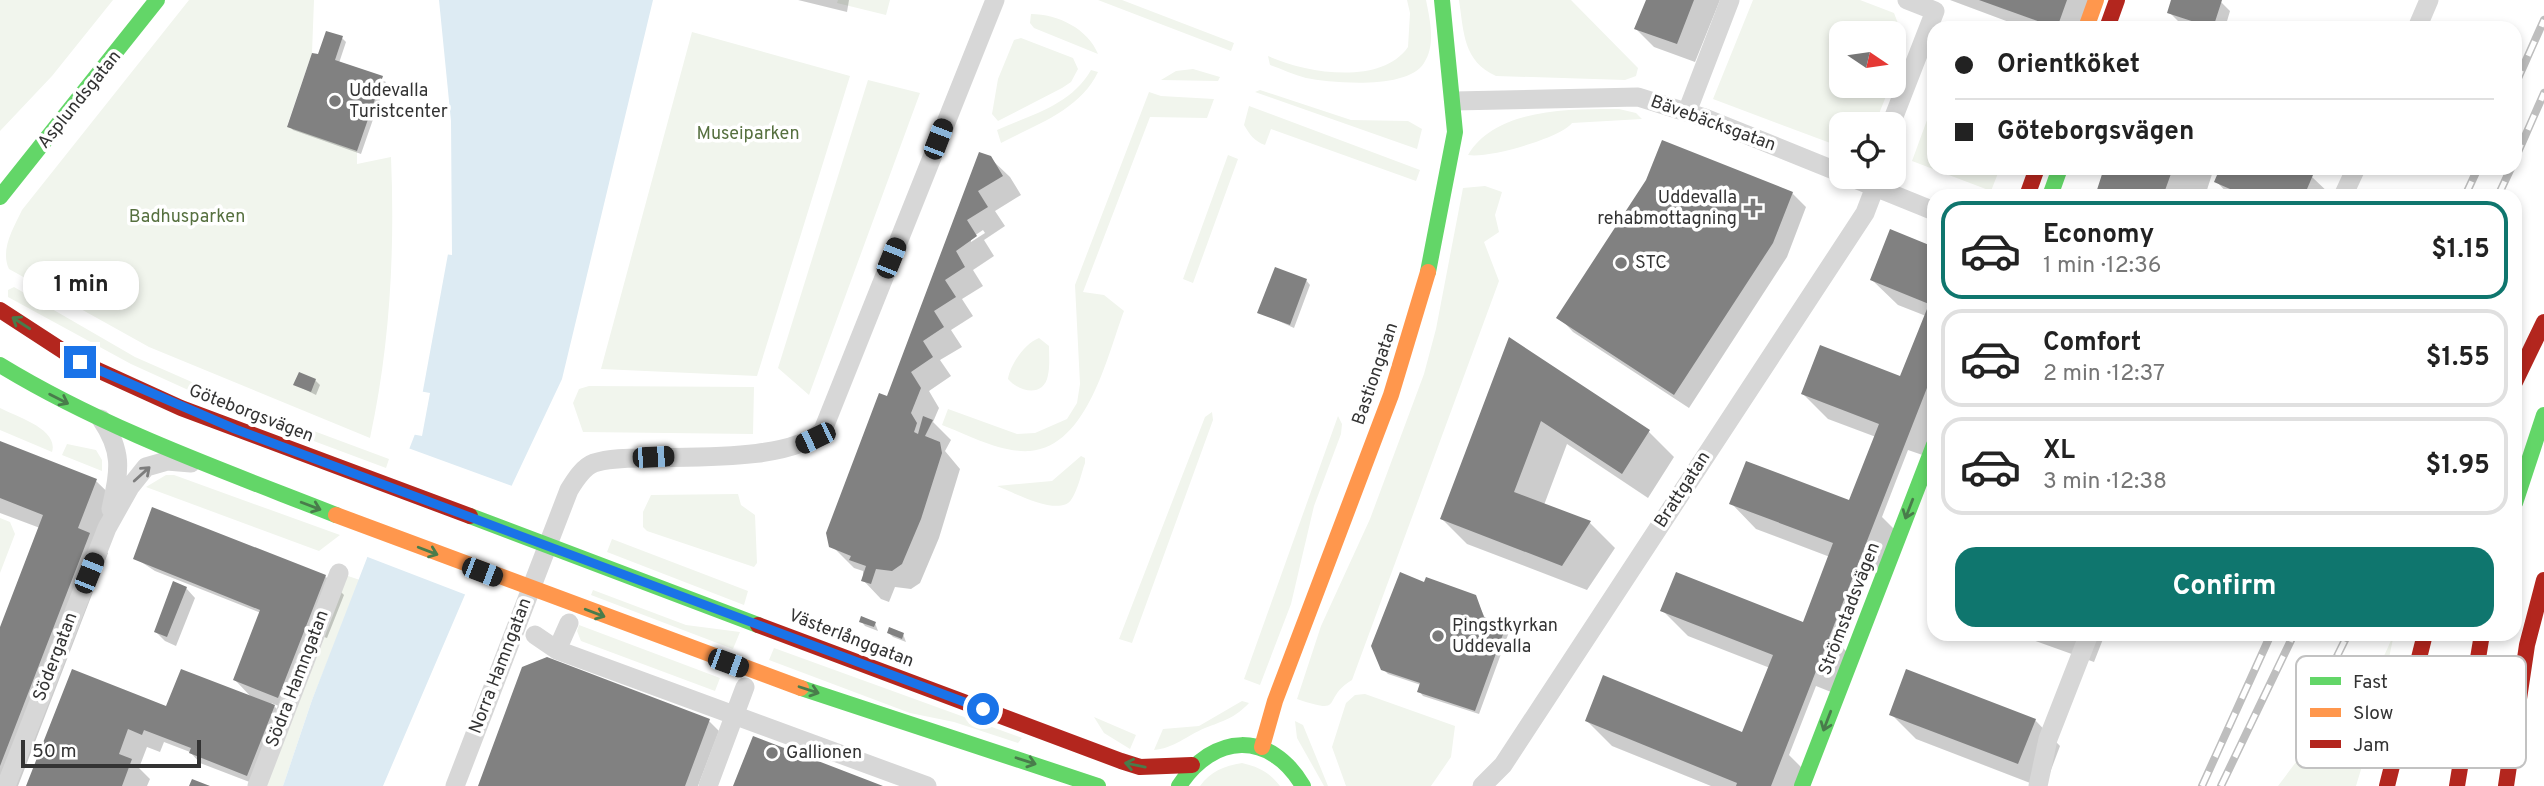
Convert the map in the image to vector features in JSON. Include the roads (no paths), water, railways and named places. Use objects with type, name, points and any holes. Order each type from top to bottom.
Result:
[{"type":"main road","name":"Asplundsgatan","points":[[0,197],[157,0]]},
{"type":"main road","name":"Bastiongatan","points":[[1262,747],[1275,701],[1391,395],[1433,257],[1451,167],[1454,101],[1442,0]]},
{"type":"main road","points":[[2088,21],[2096,0]]},
{"type":"main road","points":[[2110,21],[2117,0]]},
{"type":"main road","name":"Göteborgsvägen","points":[[0,310],[80,362],[169,402],[500,528]]},
{"type":"main road","points":[[2522,368],[2544,322]]},
{"type":"main road","points":[[4,369],[53,397],[203,464],[482,572],[751,671],[1098,786]]},
{"type":"main road","points":[[2522,482],[2544,415]]},
{"type":"main road","name":"Strömstadsvägen","points":[[1802,786],[1927,463]]},
{"type":"main road","name":"Västerlånggatan","points":[[500,528],[1121,761],[1140,767],[1192,765]]},
{"type":"main road","points":[[2525,656],[2544,580]]},
{"type":"main road","name":"Västerlånggatan","points":[[1179,786],[1192,765],[1219,747],[1241,743],[1262,747]]},
{"type":"main road","points":[[1827,767],[1836,745]]},
{"type":"main road","points":[[1262,747],[1284,760],[1303,786]]},
{"type":"main road","points":[[2387,786],[2392,768]]},
{"type":"main road","points":[[2457,786],[2459,768]]},
{"type":"main road","points":[[2506,786],[2509,768]]},
{"type":"street","name":"Norra Hamngatan","points":[[456,786],[547,546],[569,490],[577,477],[593,463],[626,458],[774,451],[801,444],[823,430],[995,0]]},
{"type":"street","points":[[1686,111],[1730,0]]},
{"type":"street","points":[[1907,0],[1935,11],[1931,21]]},
{"type":"street","points":[[2420,21],[2430,0]]},
{"type":"street","points":[[1896,112],[1927,32]]},
{"type":"street","name":"Bävebäcksgatan","points":[[1454,101],[1638,97],[1686,111],[1829,168]]},
{"type":"street","name":"Brattgatan","points":[[1482,786],[1503,765],[1865,214],[1866,189]]},
{"type":"street","points":[[1884,189],[1927,208]]},
{"type":"street","name":"Södergatan","points":[[101,419],[114,439],[119,456],[107,528]]},
{"type":"street","name":"Södergatan","points":[[6,786],[107,528],[135,479],[146,467],[167,461],[203,464]]},
{"type":"street","name":"Södra Hamngatan","points":[[257,786],[339,573]]},
{"type":"street","points":[[557,650],[569,623]]},
{"type":"street","points":[[535,635],[557,650],[927,786]]},
{"type":"street","points":[[2038,786],[2051,729],[2085,641]]},
{"type":"street","points":[[708,786],[745,687]]},
{"type":"railway","points":[[2522,69],[2544,20]]},
{"type":"railway","points":[[2522,143],[2544,93]]},
{"type":"railway","points":[[2468,189],[2475,175]]},
{"type":"railway","points":[[2501,189],[2508,175]]},
{"type":"railway","points":[[2202,786],[2268,641]]},
{"type":"railway","points":[[2221,786],[2291,641]]},
{"type":"railway","points":[[2337,656],[2345,641]]},
{"type":"place","name":"Uddevalla Turistcenter","points":[[335,101]]},
{"type":"place","name":"Uddevalla rehabmottagning","points":[[1753,208]]},
{"type":"place","name":"STC","points":[[1621,263]]},
{"type":"place","name":"Pingstkyrkan Uddevalla","points":[[1438,636]]},
{"type":"place","name":"Gallionen","points":[[772,753]]},
{"type":"park label","name":"Museiparken","points":[[748,134]]},
{"type":"park label","name":"Badhusparken","points":[[187,217]]}]
